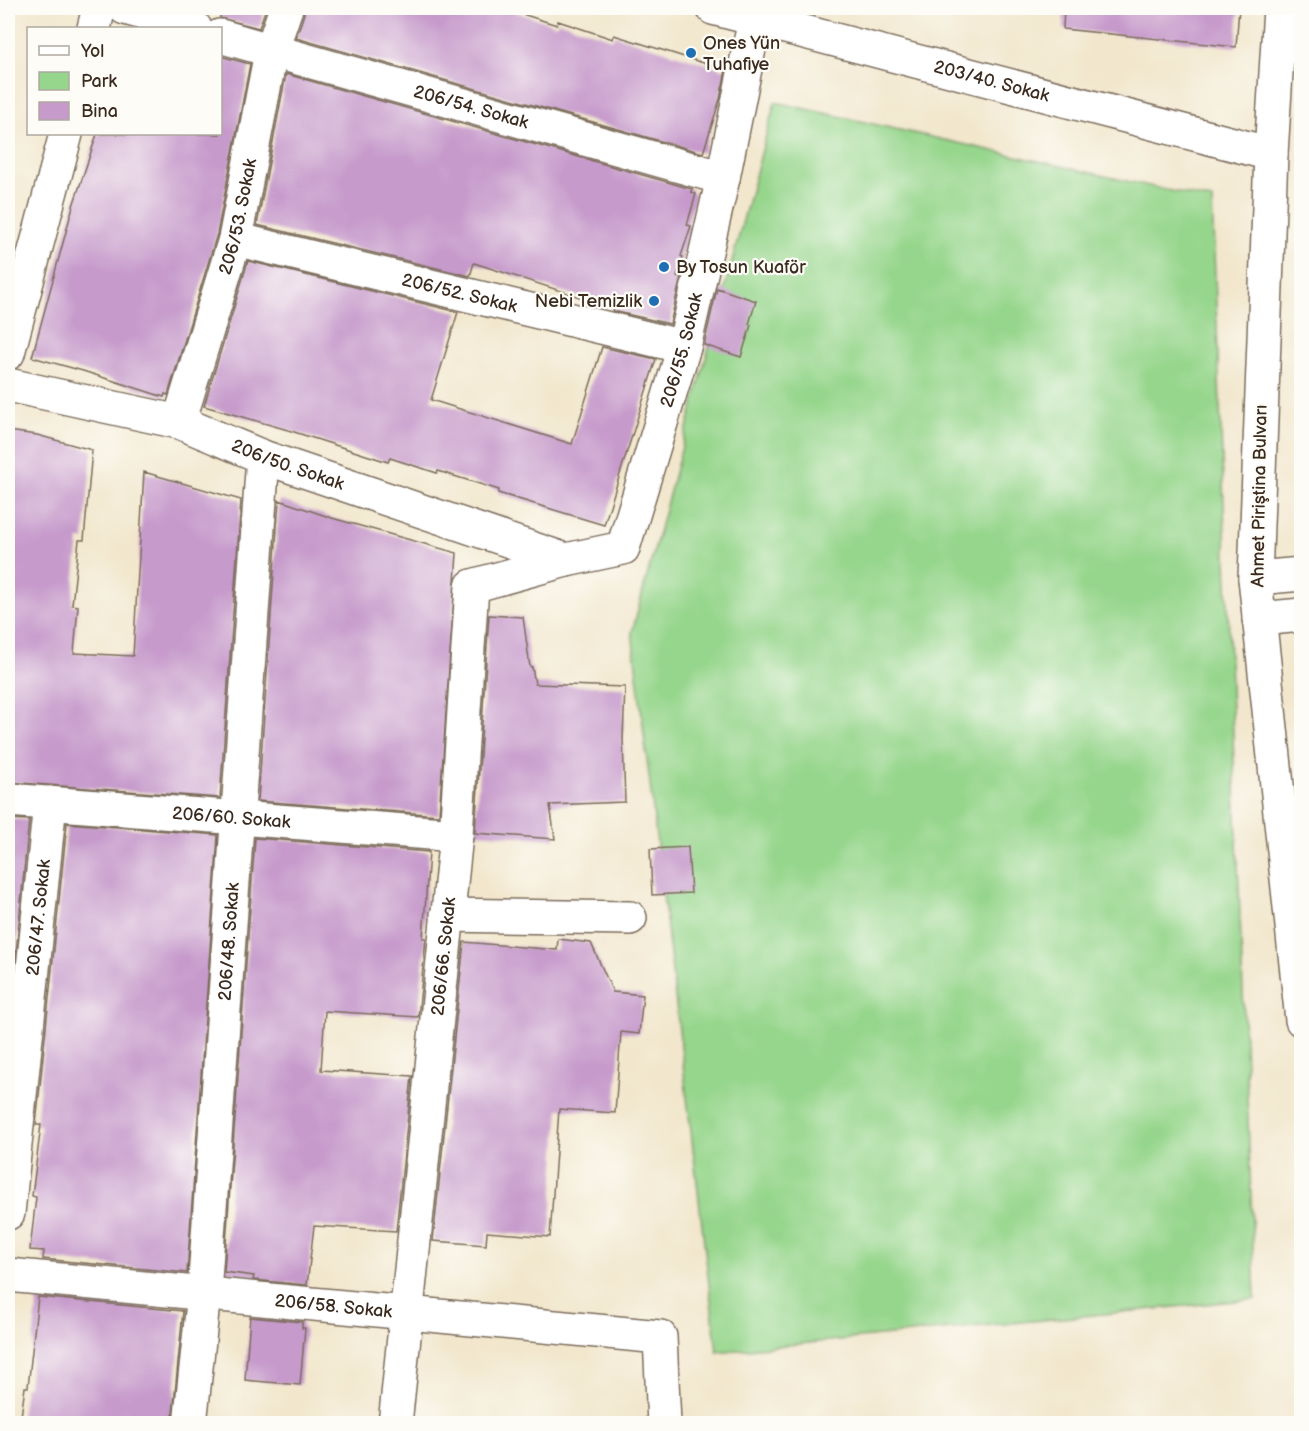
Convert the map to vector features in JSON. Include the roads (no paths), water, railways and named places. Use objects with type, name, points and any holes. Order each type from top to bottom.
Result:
[{"type":"street","points":[[94,27],[99,8]]},
{"type":"street","points":[[125,8],[192,27]]},
{"type":"street","name":"206/53. Sokak","points":[[179,422],[235,239],[271,52],[286,8]]},
{"type":"street","name":"203/40. Sokak","points":[[713,8],[1271,154]]},
{"type":"street","name":"Ahmet Piriştina Bulvarı","points":[[1280,8],[1271,154],[1255,578],[1302,1020]]},
{"type":"street","name":"206/55. Sokak","points":[[566,560],[623,548],[684,347],[723,178],[755,19]]},
{"type":"street","name":"206/54. Sokak","points":[[222,37],[723,178]]},
{"type":"street","points":[[8,353],[66,135]]},
{"type":"street","name":"206/52. Sokak","points":[[235,239],[684,347]]},
{"type":"street","name":"206/50. Sokak","points":[[8,385],[179,422],[263,457],[566,560]]},
{"type":"street","name":"206/48. Sokak","points":[[190,1424],[204,1293],[263,457]]},
{"type":"street","name":"206/66. Sokak","points":[[395,1424],[456,835],[472,586],[566,560]]},
{"type":"street","points":[[1255,578],[1302,574]]},
{"type":"street","points":[[1260,619],[1302,615]]},
{"type":"street","name":"206/60. Sokak","points":[[8,800],[456,835]]},
{"type":"street","name":"206/47. Sokak","points":[[8,1213],[50,803]]},
{"type":"street","points":[[447,915],[630,918]]},
{"type":"street","name":"206/58. Sokak","points":[[8,1275],[660,1337],[664,1424]]},
{"type":"place","name":"Ones Yün Tuhafiye","points":[[691,53]]},
{"type":"place","name":"By Tosun Kuaför","points":[[664,267]]},
{"type":"place","name":"Nebi Temizlik","points":[[654,301]]}]
